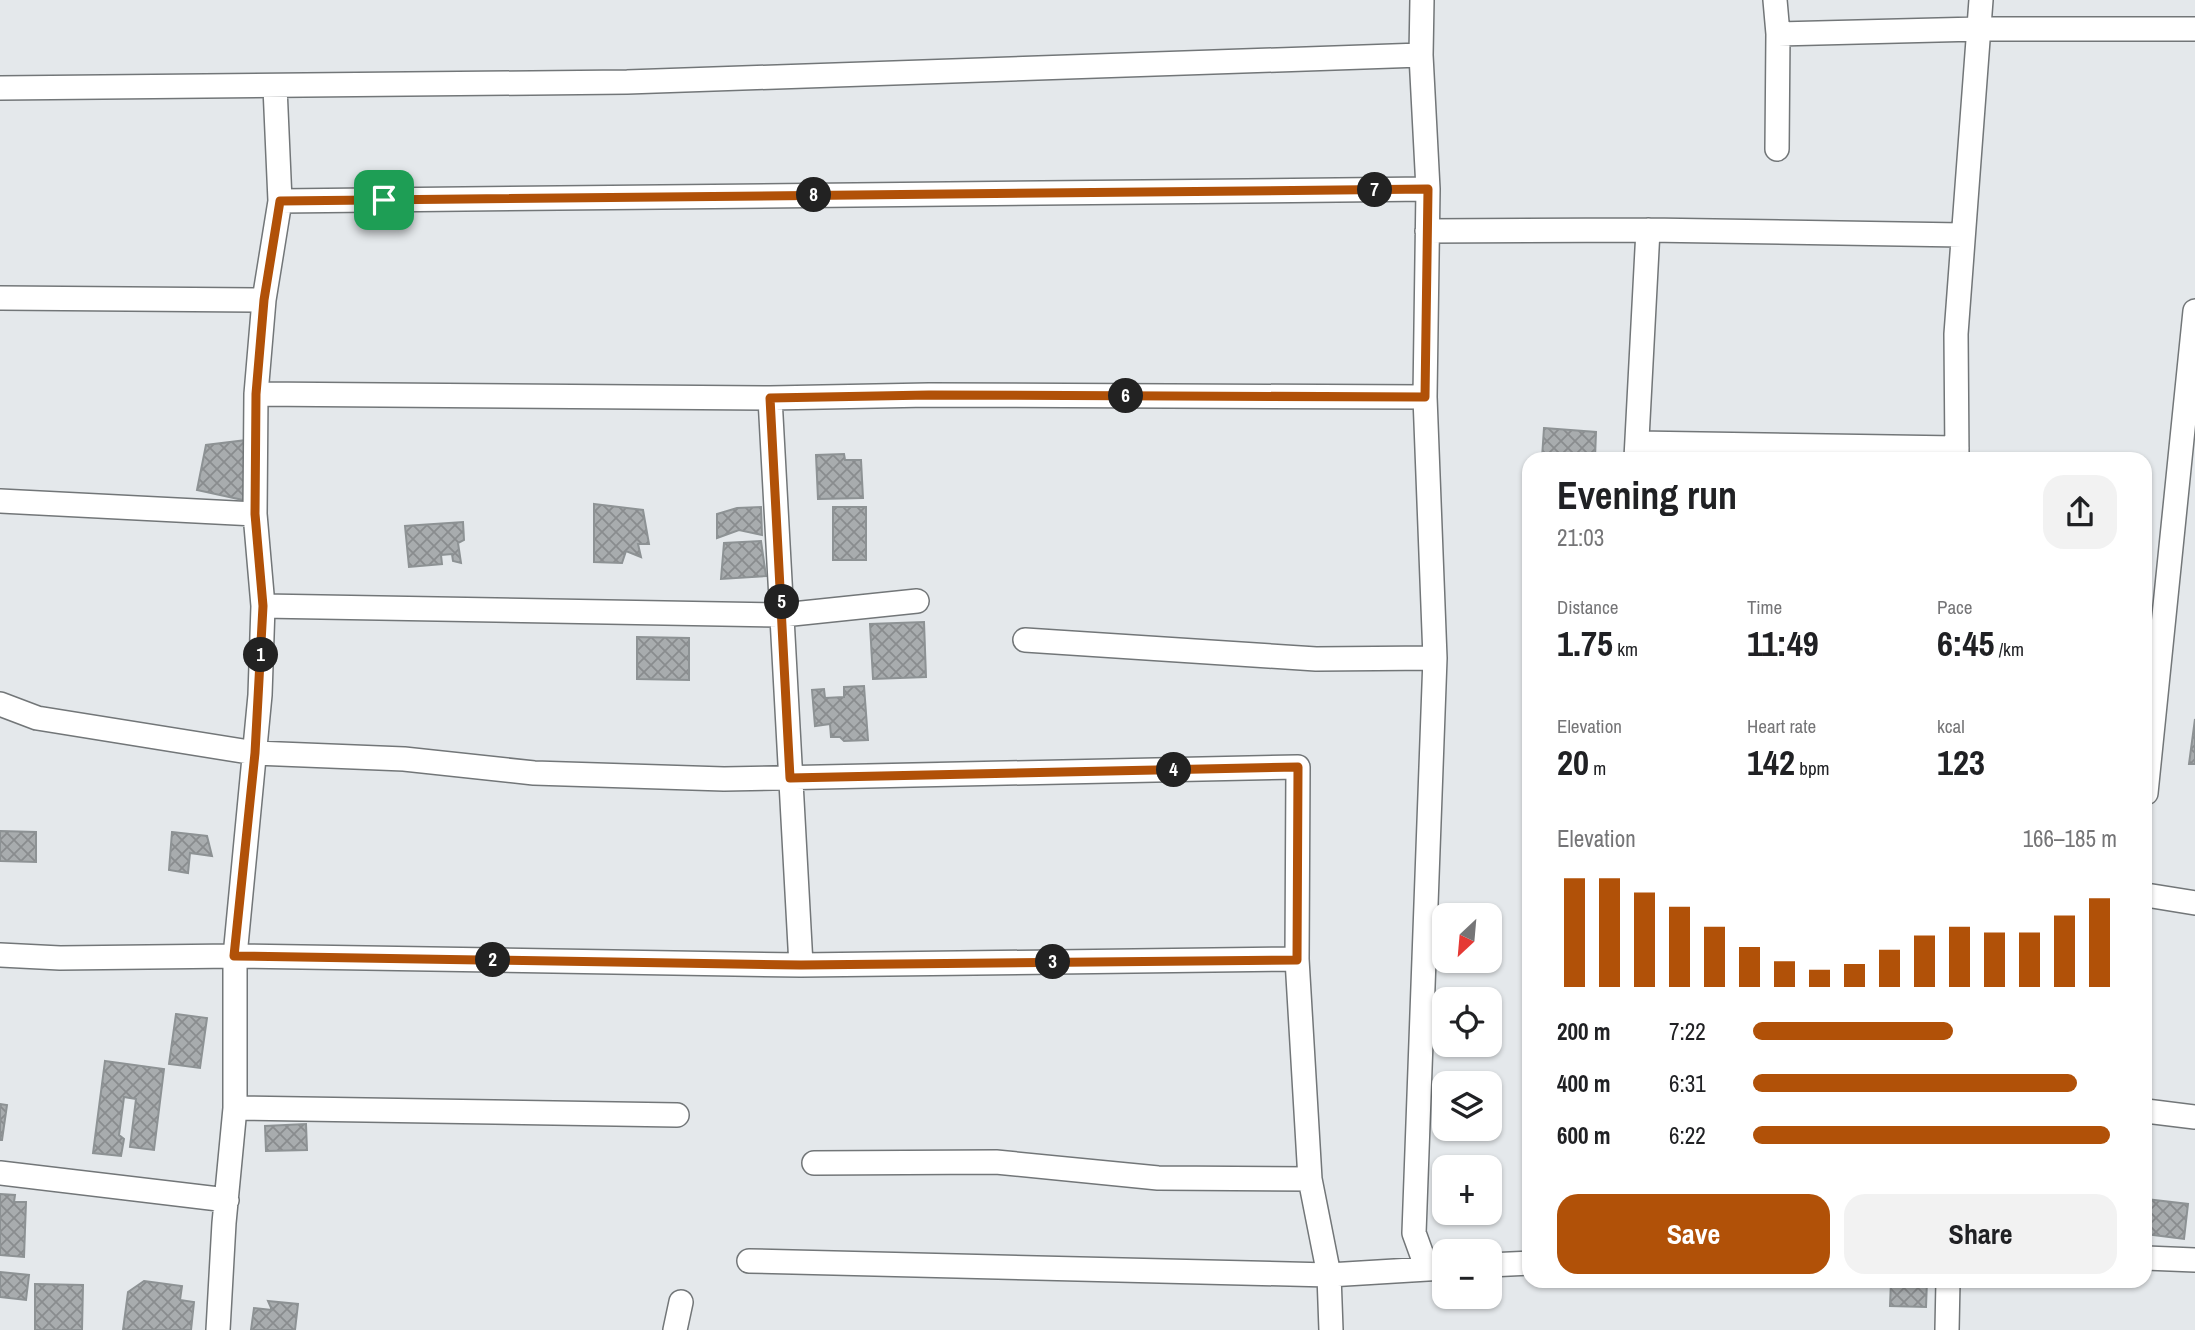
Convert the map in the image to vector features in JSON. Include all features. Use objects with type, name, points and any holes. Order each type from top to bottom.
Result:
[{"type":"street","points":[[1422,0],[1428,189],[1425,397],[1434,658],[1414,1233],[1432,1262]]},
{"type":"street","points":[[1774,0],[1778,34],[1777,149]]},
{"type":"street","points":[[1957,452],[1956,334],[1981,0]]},
{"type":"street","points":[[1778,34],[1978,29],[2195,29]]},
{"type":"street","points":[[0,88],[641,82],[1422,55]]},
{"type":"street","points":[[218,1330],[224,1223],[235,1108],[234,956],[255,753],[263,606],[255,514],[256,394],[264,300],[280,201],[275,87]]},
{"type":"street","points":[[280,201],[1428,189]]},
{"type":"street","points":[[1427,231],[1648,230],[1962,235]]},
{"type":"street","points":[[1648,230],[1636,451],[1796,452]]},
{"type":"street","points":[[0,298],[264,300]]},
{"type":"street","points":[[2152,734],[2195,310]]},
{"type":"street","points":[[256,394],[770,398],[929,395],[1425,397]]},
{"type":"street","points":[[770,398],[801,965]]},
{"type":"street","points":[[0,501],[255,514]]},
{"type":"street","points":[[263,606],[783,615],[917,601]]},
{"type":"street","points":[[1025,640],[1315,659],[1434,658]]},
{"type":"street","points":[[0,704],[37,718],[255,753],[404,759],[534,774],[723,779],[1298,767],[1297,960],[1310,1179],[1329,1276],[1331,1330]]},
{"type":"street","points":[[2152,896],[2195,903]]},
{"type":"street","points":[[0,955],[60,958],[234,956],[801,965],[1297,960]]},
{"type":"street","points":[[235,1108],[677,1115]]},
{"type":"street","points":[[2152,1112],[2195,1117]]},
{"type":"street","points":[[814,1163],[996,1162],[1158,1178],[1310,1179]]},
{"type":"street","points":[[0,1173],[228,1200]]},
{"type":"street","points":[[2152,1258],[2195,1260]]},
{"type":"street","points":[[749,1261],[1329,1276],[1432,1269]]},
{"type":"street","points":[[1502,1264],[1522,1263]]},
{"type":"street","points":[[1947,1330],[1948,1288]]},
{"type":"street","points":[[675,1330],[681,1302]]},
{"type":"building","points":[[1544,428],[1596,432],[1595,452],[1542,452]]},
{"type":"building","points":[[247,440],[244,463],[250,470],[243,500],[197,490],[206,445]]},
{"type":"building","points":[[844,454],[845,460],[861,460],[863,498],[818,499],[816,455]]},
{"type":"building","points":[[594,504],[643,510],[649,544],[638,544],[641,557],[626,551],[622,563],[594,562]]},
{"type":"building","points":[[761,507],[762,535],[739,530],[717,538],[717,514],[737,508]]},
{"type":"building","points":[[833,507],[866,507],[866,560],[833,560]]},
{"type":"building","points":[[463,522],[464,540],[458,543],[461,563],[453,561],[452,554],[441,555],[442,564],[409,567],[405,526]]},
{"type":"building","points":[[761,541],[766,576],[721,579],[724,543]]},
{"type":"building","points":[[924,622],[926,677],[873,679],[870,624]]},
{"type":"building","points":[[637,637],[689,638],[689,680],[637,679]]},
{"type":"building","points":[[864,686],[868,740],[844,741],[840,737],[831,737],[830,724],[815,726],[812,690],[824,689],[825,698],[844,697],[844,687]]},
{"type":"building","points":[[2195,719],[2195,764],[2189,764]]},
{"type":"building","points":[[0,831],[36,832],[36,862],[0,861]]},
{"type":"building","points":[[172,832],[207,836],[212,856],[190,853],[188,873],[169,870]]},
{"type":"building","points":[[176,1014],[207,1018],[200,1068],[169,1064]]},
{"type":"building","points":[[105,1061],[164,1069],[154,1150],[130,1147],[136,1099],[124,1097],[119,1135],[124,1139],[121,1156],[93,1153]]},
{"type":"building","points":[[0,1104],[7,1105],[2,1140],[0,1140]]},
{"type":"building","points":[[306,1124],[307,1150],[266,1151],[265,1126]]},
{"type":"building","points":[[0,1194],[15,1195],[14,1202],[26,1202],[24,1257],[0,1255]]},
{"type":"building","points":[[2152,1200],[2188,1204],[2184,1239],[2152,1235]]},
{"type":"building","points":[[0,1272],[29,1275],[26,1300],[0,1297]]},
{"type":"building","points":[[144,1281],[182,1286],[180,1300],[194,1302],[191,1330],[123,1330],[128,1292]]},
{"type":"building","points":[[35,1284],[83,1285],[82,1330],[35,1330]]},
{"type":"building","points":[[1891,1288],[1927,1288],[1926,1307],[1890,1306]]},
{"type":"building","points":[[268,1301],[298,1304],[295,1330],[251,1330],[254,1308],[272,1310]]},
{"type":"route","points":[[1428,189],[1425,397],[929,395],[770,398],[790,778],[1298,767],[1297,960],[801,965],[234,956],[260,695],[263,606],[255,514],[256,394],[264,300],[280,201],[384,200],[1428,189]]}]
